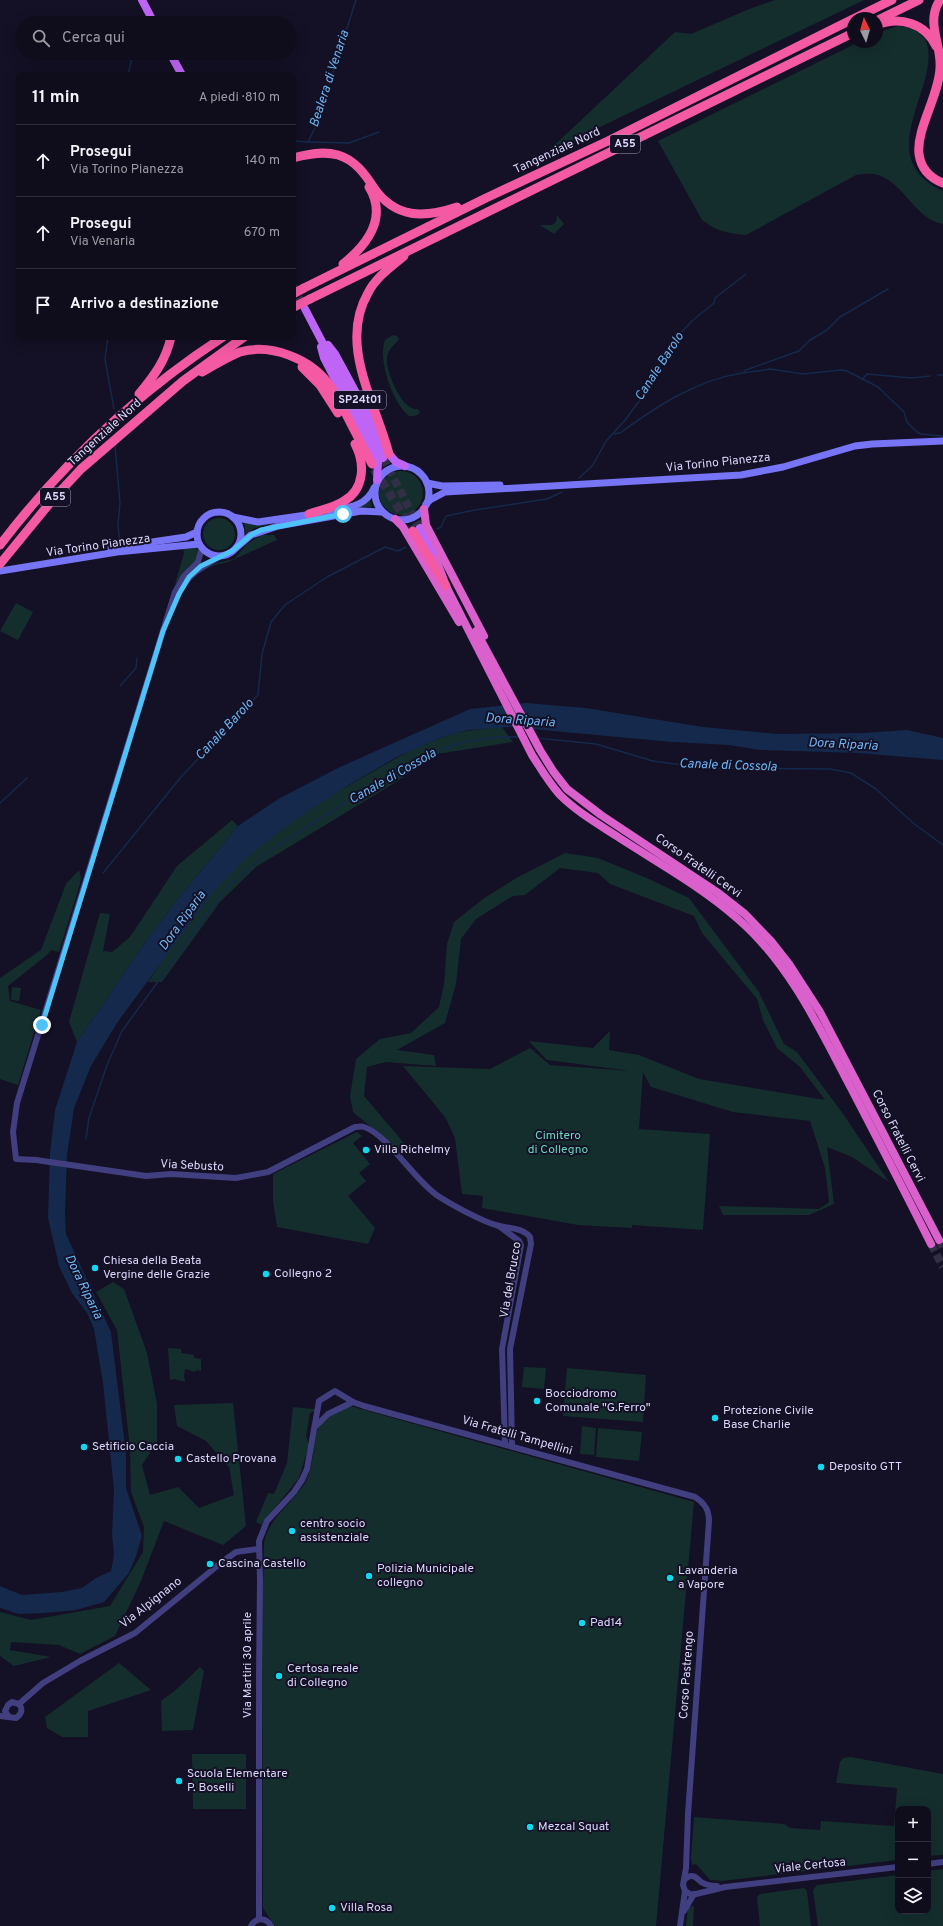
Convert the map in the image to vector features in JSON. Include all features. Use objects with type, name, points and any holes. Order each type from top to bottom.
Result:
[{"type":"highway","name":"Tangenziale Nord","points":[[868,12],[892,0]]},
{"type":"highway","points":[[883,18],[919,0]]},
{"type":"highway","points":[[940,0],[933,15],[933,24],[939,52],[940,67],[938,85],[920,140],[919,154],[927,174],[943,183]]},
{"type":"highway","points":[[883,23],[895,20],[916,25],[933,39],[939,52]]},
{"type":"highway","name":"Tangenziale Nord","points":[[296,292],[847,22]]},
{"type":"highway","name":"Tangenziale Nord","points":[[296,306],[847,36]]},
{"type":"highway","points":[[296,157],[312,153],[326,153],[339,156],[363,172],[375,189],[388,202],[399,210],[410,214],[425,215],[441,212],[486,198]]},
{"type":"highway","points":[[296,163],[316,157],[339,159],[359,172],[373,193],[376,202],[373,231],[368,241],[328,276]]},
{"type":"highway","points":[[386,456],[360,370],[357,330],[361,310],[367,293],[377,280],[412,249]]},
{"type":"highway","points":[[129,407],[162,366],[168,352],[170,340]]},
{"type":"highway","name":"Tangenziale Nord","points":[[0,545],[19,520],[73,460],[129,407],[199,352],[218,340]]},
{"type":"highway","name":"Tangenziale Nord","points":[[0,565],[54,498],[81,469],[183,381],[240,340]]},
{"type":"highway","points":[[183,381],[223,360],[248,351],[270,351],[305,363],[328,382],[372,464]]},
{"type":"highway","points":[[290,357],[311,375],[326,392],[357,449],[362,463],[362,474],[358,486],[349,497],[336,505],[309,514]]},
{"type":"highway","points":[[425,506],[426,525],[473,613],[488,659]]},
{"type":"highway","points":[[395,519],[403,527],[488,659]]},
{"type":"highway","points":[[416,530],[476,642],[488,659]]},
{"type":"highway","points":[[436,559],[488,659]]},
{"type":"highway","points":[[436,559],[446,586]]},
{"type":"highway","name":"Corso Fratelli Cervi","points":[[488,659],[500,674],[540,750],[553,771],[567,789],[601,815],[717,892],[745,914],[771,941],[789,964],[820,1012],[939,1240]]},
{"type":"highway","name":"Corso Fratelli Cervi","points":[[488,659],[492,679],[532,755],[556,789],[577,809],[711,897],[739,919],[764,945],[797,989],[931,1244]]},
{"type":"main road","points":[[142,0],[150,16]]},
{"type":"main road","points":[[174,60],[180,72]]},
{"type":"main road","name":"SP24t01","points":[[305,309],[316,331],[324,358],[378,462],[377,480]]},
{"type":"main road","name":"SP24t01","points":[[316,331],[335,354],[386,456],[405,466]]},
{"type":"main road","name":"Via Torino Pianezza","points":[[425,506],[430,500],[445,492],[741,475],[783,467],[855,446],[943,441]]},
{"type":"main road","points":[[405,466],[417,470],[427,483],[429,494],[425,506],[410,519],[395,519],[382,512],[361,511],[278,526],[251,535],[227,554],[221,556],[214,556],[200,546],[196,532],[201,521],[209,514],[220,512],[233,517],[258,522],[360,504],[366,500],[374,488],[377,480],[391,468],[405,466]]},
{"type":"main road","name":"Via Torino Pianezza","points":[[427,483],[442,486],[477,484],[540,487]]},
{"type":"main road","points":[[374,488],[377,505],[382,512]]},
{"type":"main road","points":[[233,517],[241,531],[237,547]]},
{"type":"main road","points":[[416,530],[436,559]]},
{"type":"main road","name":"Via Torino Pianezza","points":[[0,571],[186,537],[196,532]]},
{"type":"main road","name":"Via Torino Pianezza","points":[[0,565],[21,566],[117,552],[200,546]]},
{"type":"street","points":[[165,624],[174,592],[184,576],[198,562],[200,546]]},
{"type":"street","points":[[165,624],[189,577],[201,566],[221,556]]},
{"type":"street","name":"Via Sebusto","points":[[165,624],[17,1103],[13,1132],[16,1159],[36,1160],[146,1176],[171,1174],[236,1178],[254,1176],[268,1172],[355,1127],[364,1126],[377,1134],[425,1186],[438,1196],[484,1220],[499,1226]]},
{"type":"street","name":"Via del Brucco","points":[[499,1226],[515,1238],[521,1245],[502,1349],[505,1444]]},
{"type":"street","name":"Via del Brucco","points":[[499,1226],[512,1228],[528,1235],[531,1242],[510,1349],[512,1446]]},
{"type":"street","name":"Via Fratelli Tampellini","points":[[335,1391],[353,1402],[695,1497]]},
{"type":"street","name":"Via Martiri 30 aprile","points":[[259,1919],[260,1580],[258,1549],[260,1534],[267,1521],[294,1492],[302,1480],[315,1428],[319,1401],[335,1391]]},
{"type":"street","points":[[315,1428],[318,1423],[328,1414],[353,1402]]},
{"type":"street","name":"Corso Pastrengo","points":[[685,1879],[709,1521],[709,1514],[705,1505],[695,1497]]},
{"type":"street","name":"Via Alpignano","points":[[19,1704],[43,1684],[80,1662],[135,1633],[236,1552],[258,1549]]},
{"type":"street","points":[[0,1716],[9,1716],[14,1718],[19,1716],[22,1709],[19,1704],[12,1702],[3,1706],[9,1716]]},
{"type":"street","points":[[681,1916],[689,1900],[701,1888],[701,1882],[695,1876],[687,1860]]},
{"type":"street","points":[[931,1864],[943,1862]]},
{"type":"street","name":"Viale Certosa","points":[[696,1893],[725,1887],[895,1867]]},
{"type":"street","points":[[680,1926],[685,1891],[683,1885],[685,1879],[690,1876],[695,1876]]},
{"type":"street","name":"Viale Certosa","points":[[701,1882],[709,1885],[725,1887]]},
{"type":"street","points":[[685,1891],[689,1894],[696,1893]]},
{"type":"street","points":[[251,1926],[256,1920],[259,1919],[266,1920],[271,1926]]},
{"type":"green space","points":[[775,0],[864,0],[546,153],[675,32],[691,34],[749,9]]},
{"type":"green space","points":[[898,26],[907,27],[920,34],[926,41],[929,59],[909,140],[911,159],[921,177],[943,191],[943,224],[926,216],[887,179],[878,175],[870,174],[856,175],[746,235],[723,231],[702,220],[658,141],[847,48],[883,48],[883,31]]},
{"type":"green space","points":[[557,215],[564,224],[554,234],[540,225],[552,225],[556,222]]},
{"type":"green space","points":[[393,335],[397,336],[399,339],[390,349],[387,357],[389,371],[396,389],[406,404],[412,408],[418,409],[420,413],[415,416],[409,416],[403,410],[393,392],[385,371],[383,351],[384,343],[386,339]]},
{"type":"green space","points":[[397,471],[405,471],[410,472],[417,477],[422,484],[422,502],[417,509],[410,514],[397,515],[389,512],[382,505],[379,497],[379,489],[382,481],[389,474]]},
{"type":"green space","points":[[370,499],[372,507],[267,525],[255,528],[246,534],[244,523],[260,524]]},
{"type":"green space","points":[[216,518],[222,518],[232,525],[235,534],[234,540],[228,547],[222,550],[216,550],[206,543],[203,537],[203,531],[210,521]]},
{"type":"green space","points":[[261,535],[274,535],[277,540],[228,562],[215,565],[200,572],[216,563],[234,559],[247,544]]},
{"type":"green space","points":[[195,547],[198,550],[198,558],[175,584],[184,553],[183,548]]},
{"type":"green space","points":[[16,603],[33,612],[18,640],[0,631]]},
{"type":"green space","points":[[502,727],[513,742],[437,754],[393,784],[256,867],[220,902],[162,982],[148,982],[187,924],[213,891],[247,856],[287,825],[329,797],[424,744],[457,733]]},
{"type":"green space","points":[[232,820],[238,826],[176,901],[142,947],[77,1042],[69,1022],[100,913],[110,914],[103,951],[112,952],[130,937],[177,866]]},
{"type":"green space","name":"Cimitero di Collegno","points":[[565,853],[598,858],[649,879],[689,898],[759,992],[784,1044],[797,1052],[841,1111],[889,1182],[852,1157],[827,1147],[834,1204],[809,1215],[723,1215],[719,1206],[819,1209],[829,1202],[825,1168],[810,1121],[733,1112],[651,1087],[643,1072],[639,1129],[710,1134],[703,1230],[632,1225],[632,1228],[578,1225],[482,1208],[483,1196],[462,1194],[455,1138],[445,1117],[403,1066],[490,1069],[530,1048],[550,1065],[631,1071],[547,1060],[529,1041],[593,1048],[610,1031],[609,1050],[639,1055],[699,1079],[825,1100],[800,1067],[777,1048],[763,1020],[757,999],[702,933],[694,916],[610,884],[598,873],[560,868],[525,895],[513,896],[476,919],[461,939],[456,984],[445,1023],[397,1050],[434,1055],[436,1066],[386,1062],[367,1067],[364,1096],[404,1143],[401,1155],[395,1147],[353,1112],[350,1096],[356,1059],[380,1039],[411,1033],[439,1007],[444,984],[447,944],[454,922],[483,899],[518,877]]},
{"type":"green space","points":[[79,870],[81,877],[80,884],[59,952],[51,950],[8,986],[10,1001],[41,1010],[18,1085],[0,1079],[0,978],[41,950],[66,884]]},
{"type":"green space","points":[[12,987],[21,988],[19,1001],[11,1000]]},
{"type":"green space","points":[[357,1132],[362,1136],[353,1143],[370,1164],[359,1173],[366,1181],[348,1196],[375,1228],[368,1244],[277,1227],[273,1201],[273,1174]]},
{"type":"green space","points":[[113,1282],[124,1289],[147,1353],[157,1404],[157,1442],[142,1465],[150,1495],[178,1487],[199,1508],[234,1495],[229,1467],[206,1441],[177,1426],[174,1405],[233,1403],[246,1526],[223,1545],[164,1521],[141,1581],[115,1636],[80,1654],[59,1645],[11,1642],[10,1650],[51,1657],[14,1666],[0,1656],[0,1612],[31,1620],[110,1606],[143,1552],[144,1527],[131,1492],[130,1449],[117,1330],[96,1292]]},
{"type":"green space","points":[[168,1348],[181,1349],[181,1353],[194,1355],[194,1358],[201,1359],[201,1371],[196,1370],[195,1372],[185,1369],[185,1382],[175,1379],[170,1380]]},
{"type":"green space","points":[[524,1367],[546,1368],[544,1389],[522,1387]]},
{"type":"green space","points":[[567,1368],[646,1375],[643,1422],[563,1416]]},
{"type":"green space","points":[[350,1406],[694,1502],[656,1926],[275,1926],[263,1908],[262,1637],[264,1543],[276,1518],[300,1491],[305,1483],[312,1462],[315,1440],[321,1422],[338,1411]]},
{"type":"green space","points":[[293,1407],[314,1409],[314,1411],[310,1413],[306,1436],[309,1445],[299,1478],[261,1525],[256,1522],[268,1493],[274,1494],[287,1463]]},
{"type":"green space","points":[[582,1426],[596,1428],[594,1455],[580,1454]]},
{"type":"green space","points":[[598,1428],[642,1432],[639,1461],[596,1457]]},
{"type":"green space","points":[[119,1663],[151,1690],[88,1711],[88,1737],[62,1737],[47,1728],[45,1717]]},
{"type":"green space","points":[[200,1667],[204,1671],[193,1730],[162,1731],[161,1701],[177,1689]]},
{"type":"green space","points":[[192,1754],[246,1754],[246,1809],[193,1809]]},
{"type":"green space","points":[[851,1757],[943,1774],[943,1855],[931,1856],[931,1806],[896,1806],[897,1788],[836,1783],[840,1762],[843,1758]]},
{"type":"green space","points":[[895,1813],[895,1860],[722,1881],[710,1880],[696,1864],[692,1865],[691,1858],[694,1817],[784,1824],[790,1828],[820,1830],[821,1821],[894,1826]]},
{"type":"green space","points":[[943,1869],[943,1926],[818,1926],[813,1890],[817,1885],[895,1875],[895,1914],[931,1914],[931,1871]]},
{"type":"green space","points":[[804,1888],[807,1891],[811,1926],[760,1926],[757,1897],[760,1894]]},
{"type":"green space","points":[[694,1906],[693,1926],[686,1926],[688,1907]]},
{"type":"water","name":"Dora Riparia","points":[[526,703],[586,708],[703,727],[778,734],[862,733],[907,730],[943,738],[943,760],[858,753],[760,750],[729,745],[672,742],[510,727],[468,730],[442,737],[395,758],[347,786],[296,819],[247,857],[214,891],[117,1023],[91,1066],[74,1108],[67,1155],[65,1214],[66,1234],[111,1332],[126,1454],[126,1488],[142,1536],[136,1556],[129,1573],[104,1602],[76,1610],[44,1613],[19,1614],[0,1608],[0,1586],[22,1595],[61,1592],[82,1588],[96,1578],[111,1571],[114,1555],[112,1534],[114,1490],[103,1383],[94,1329],[87,1313],[72,1293],[59,1266],[48,1218],[50,1153],[55,1110],[77,1042],[142,947],[176,901],[238,826],[280,798],[340,767],[470,709]]},
{"type":"waterway","name":"Bealera di Venaria","points":[[296,141],[308,142],[315,128],[356,0]]},
{"type":"waterway","points":[[129,72],[131,60]]},
{"type":"waterway","points":[[308,142],[349,143],[379,132]]},
{"type":"waterway","name":"Canale Barolo","points":[[579,478],[593,465],[606,441],[626,419],[645,393],[661,362],[667,358],[674,340],[692,321],[714,303],[715,298],[746,274]]},
{"type":"waterway","points":[[888,289],[840,317],[827,330],[810,340],[799,351],[746,370],[743,373],[770,369],[803,374],[841,370],[847,371],[878,387],[904,412],[907,422],[917,432],[921,434],[943,436]]},
{"type":"waterway","name":"Bealera di Venaria","points":[[108,340],[105,359],[114,409]]},
{"type":"waterway","points":[[614,434],[620,433],[648,413],[693,388],[725,376],[742,373]]},
{"type":"waterway","points":[[862,380],[867,374],[912,378],[930,376]]},
{"type":"waterway","points":[[938,375],[943,375]]},
{"type":"waterway","points":[[115,445],[120,503],[118,525],[120,544]]},
{"type":"waterway","name":"Canale Barolo","points":[[437,529],[441,527],[446,516],[547,499],[562,492]]},
{"type":"waterway","name":"Canale Barolo","points":[[103,873],[181,777],[258,695],[262,654],[271,622],[285,605],[327,577],[385,547],[398,551],[406,547]]},
{"type":"waterway","points":[[120,686],[136,668],[137,658]]},
{"type":"waterway","name":"Canale di Cossola","points":[[86,1139],[89,1118],[107,1065],[122,1031],[226,888],[271,850],[383,779],[430,753],[463,742],[497,737],[519,737]]},
{"type":"waterway","name":"Canale di Cossola","points":[[537,738],[596,744],[653,761],[705,768],[830,769],[851,773],[876,789],[913,823],[943,845]]},
{"type":"waterway","points":[[0,803],[27,778]]},
{"type":"tunnel","points":[[296,292],[305,309]]},
{"type":"tunnel","points":[[383,458],[420,528]]},
{"type":"tunnel","points":[[374,469],[413,531]]},
{"type":"tunnel","points":[[939,1240],[943,1248]]},
{"type":"tunnel","points":[[931,1244],[943,1267]]},
{"type":"place","name":"Villa Richelmy","points":[[366,1150]]},
{"type":"place","name":"Chiesa della Beata Vergine delle Grazie","points":[[95,1268]]},
{"type":"place","name":"Collegno 2","points":[[266,1274]]},
{"type":"place","name":"Bocciodromo Comunale \"G.Ferro\"","points":[[537,1401]]},
{"type":"place","name":"Protezione Civile Base Charlie","points":[[715,1418]]},
{"type":"place","name":"Setificio Caccia","points":[[84,1447]]},
{"type":"place","name":"Castello Provana","points":[[178,1459]]},
{"type":"place","name":"Deposito GTT","points":[[821,1467]]},
{"type":"place","name":"centro socio assistenziale","points":[[292,1531]]},
{"type":"place","name":"Cascina Castello","points":[[210,1564]]},
{"type":"place","name":"Polizia Municipale collegno","points":[[369,1576]]},
{"type":"place","name":"Lavanderia a Vapore","points":[[670,1578]]},
{"type":"place","name":"Pad14","points":[[582,1623]]},
{"type":"place","name":"Certosa reale di Collegno","points":[[279,1676]]},
{"type":"place","name":"Scuola Elementare P. Boselli","points":[[179,1781]]},
{"type":"place","name":"Mezcal Squat","points":[[530,1827]]},
{"type":"place","name":"Villa Rosa","points":[[332,1908]]},
{"type":"route","points":[[42,1025],[165,624],[185,582],[201,566],[232,551],[251,535],[261,530],[343,514]]}]
